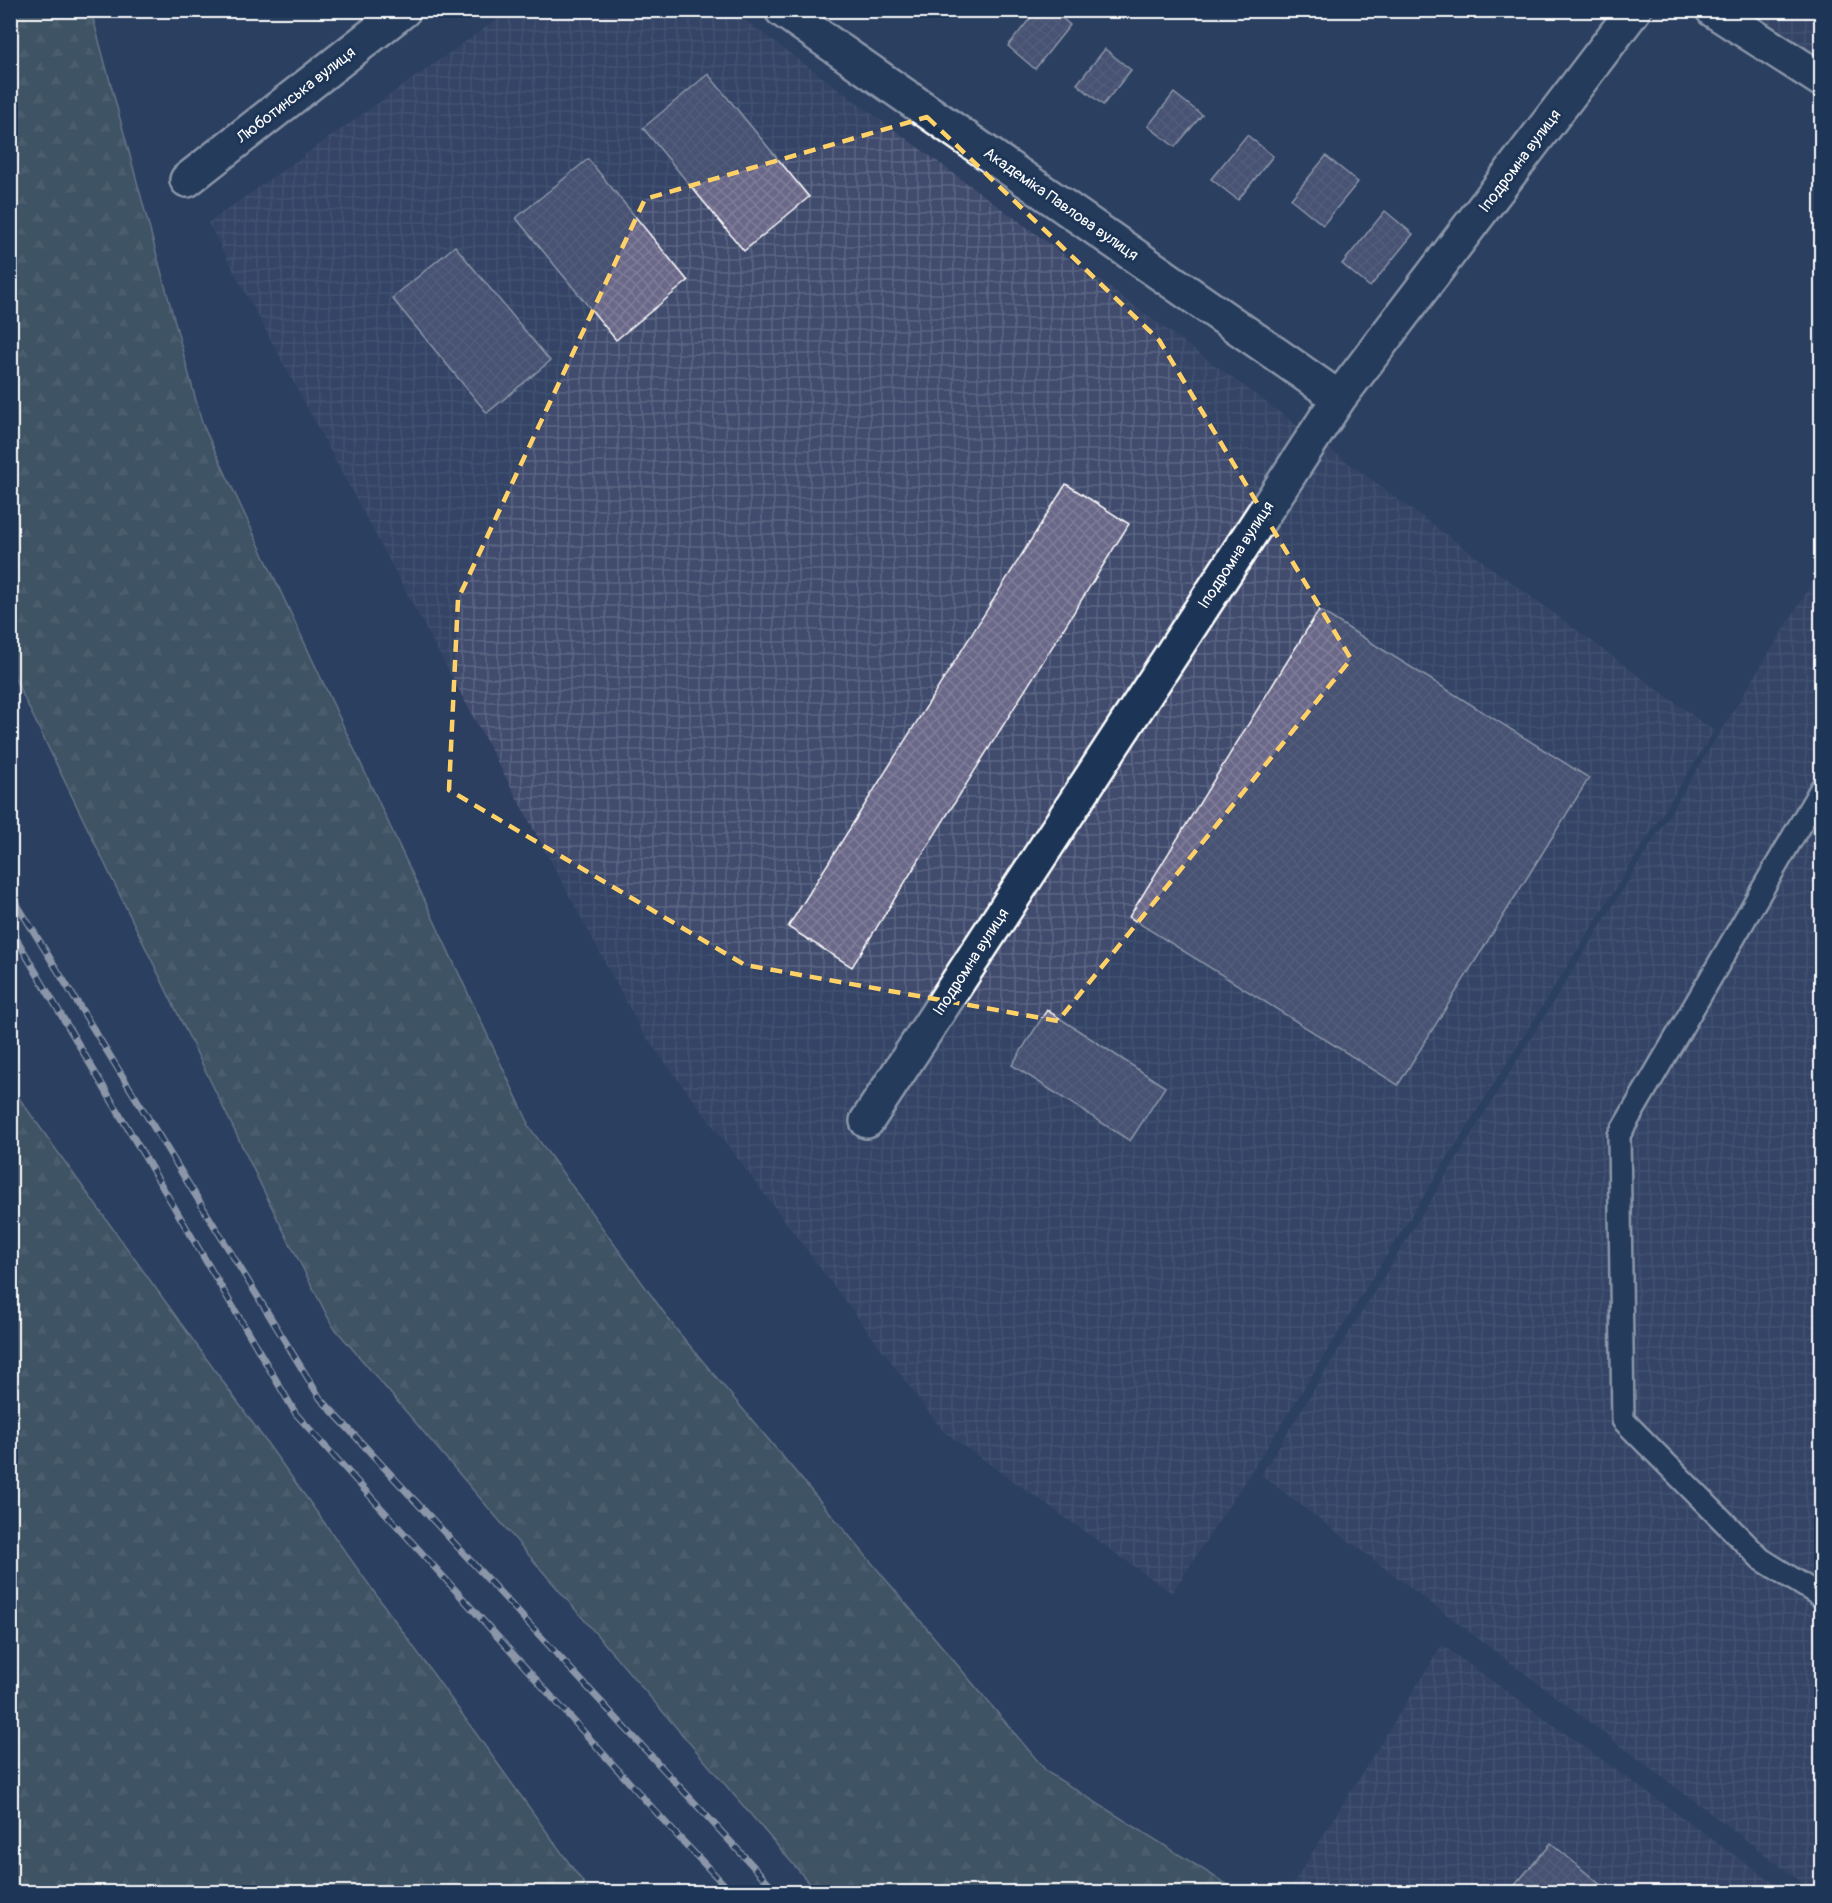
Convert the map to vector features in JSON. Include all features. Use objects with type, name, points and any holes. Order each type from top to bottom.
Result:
[{"type":"street","name":"Люботинська вулиця","points":[[188,180],[404,10]]},
{"type":"street","name":"Академіка Павлова вулиця","points":[[782,10],[1339,398]]},
{"type":"street","name":"Іподромна вулиця","points":[[867,1121],[1339,398],[1634,10]]},
{"type":"street","points":[[1713,10],[1821,80]]},
{"type":"lane","points":[[1821,787],[1619,1135],[1623,1420],[1761,1559],[1821,1597]]},
{"type":"highlighted area","points":[[927,117],[1159,340],[1351,659],[1058,1021],[745,965],[449,790],[458,599],[645,199]]},
{"type":"shaded area","points":[[509,11],[732,11],[1714,731],[1267,1447],[1172,1593],[944,1432],[643,1033],[208,223]]},
{"type":"shaded area","points":[[1713,11],[1821,11],[1821,80]]},
{"type":"shaded area","points":[[1821,569],[1821,1892],[1815,1892],[1261,1475]]},
{"type":"shaded area","points":[[1442,1645],[1786,1892],[1288,1892]]},
{"type":"green space","points":[[10,11],[91,11],[202,423],[527,1124],[675,1328],[1047,1772],[1239,1892],[817,1892],[332,1325],[278,1220],[15,679],[11,663]]},
{"type":"green space","points":[[11,1087],[590,1892],[11,1892]]},
{"type":"building","points":[[1037,10],[1053,10],[1070,25],[1035,69],[1008,46]]},
{"type":"building","points":[[1105,49],[1131,70],[1103,105],[1077,84]]},
{"type":"building","points":[[708,74],[809,197],[744,251],[643,128]]},
{"type":"building","points":[[1174,93],[1202,115],[1175,147],[1148,126]]},
{"type":"building","points":[[1247,135],[1273,156],[1238,200],[1211,179]]},
{"type":"building","points":[[1326,156],[1358,182],[1323,225],[1291,199]]},
{"type":"building","points":[[588,159],[688,281],[616,340],[516,218]]},
{"type":"building","points":[[1385,211],[1413,234],[1370,287],[1342,264]]},
{"type":"building","points":[[455,246],[550,361],[487,413],[392,298]]},
{"type":"building","points":[[1066,484],[1129,524],[852,967],[788,927]]},
{"type":"building","points":[[1319,610],[1589,778],[1398,1085],[1129,917]]},
{"type":"building","points":[[1047,1010],[1165,1087],[1130,1141],[1012,1065]]},
{"type":"building","points":[[1551,1843],[1609,1892],[1509,1892]]},
{"type":"railway","points":[[10,893],[320,1398],[777,1892]]},
{"type":"railway","points":[[10,928],[296,1414],[731,1892]]}]
